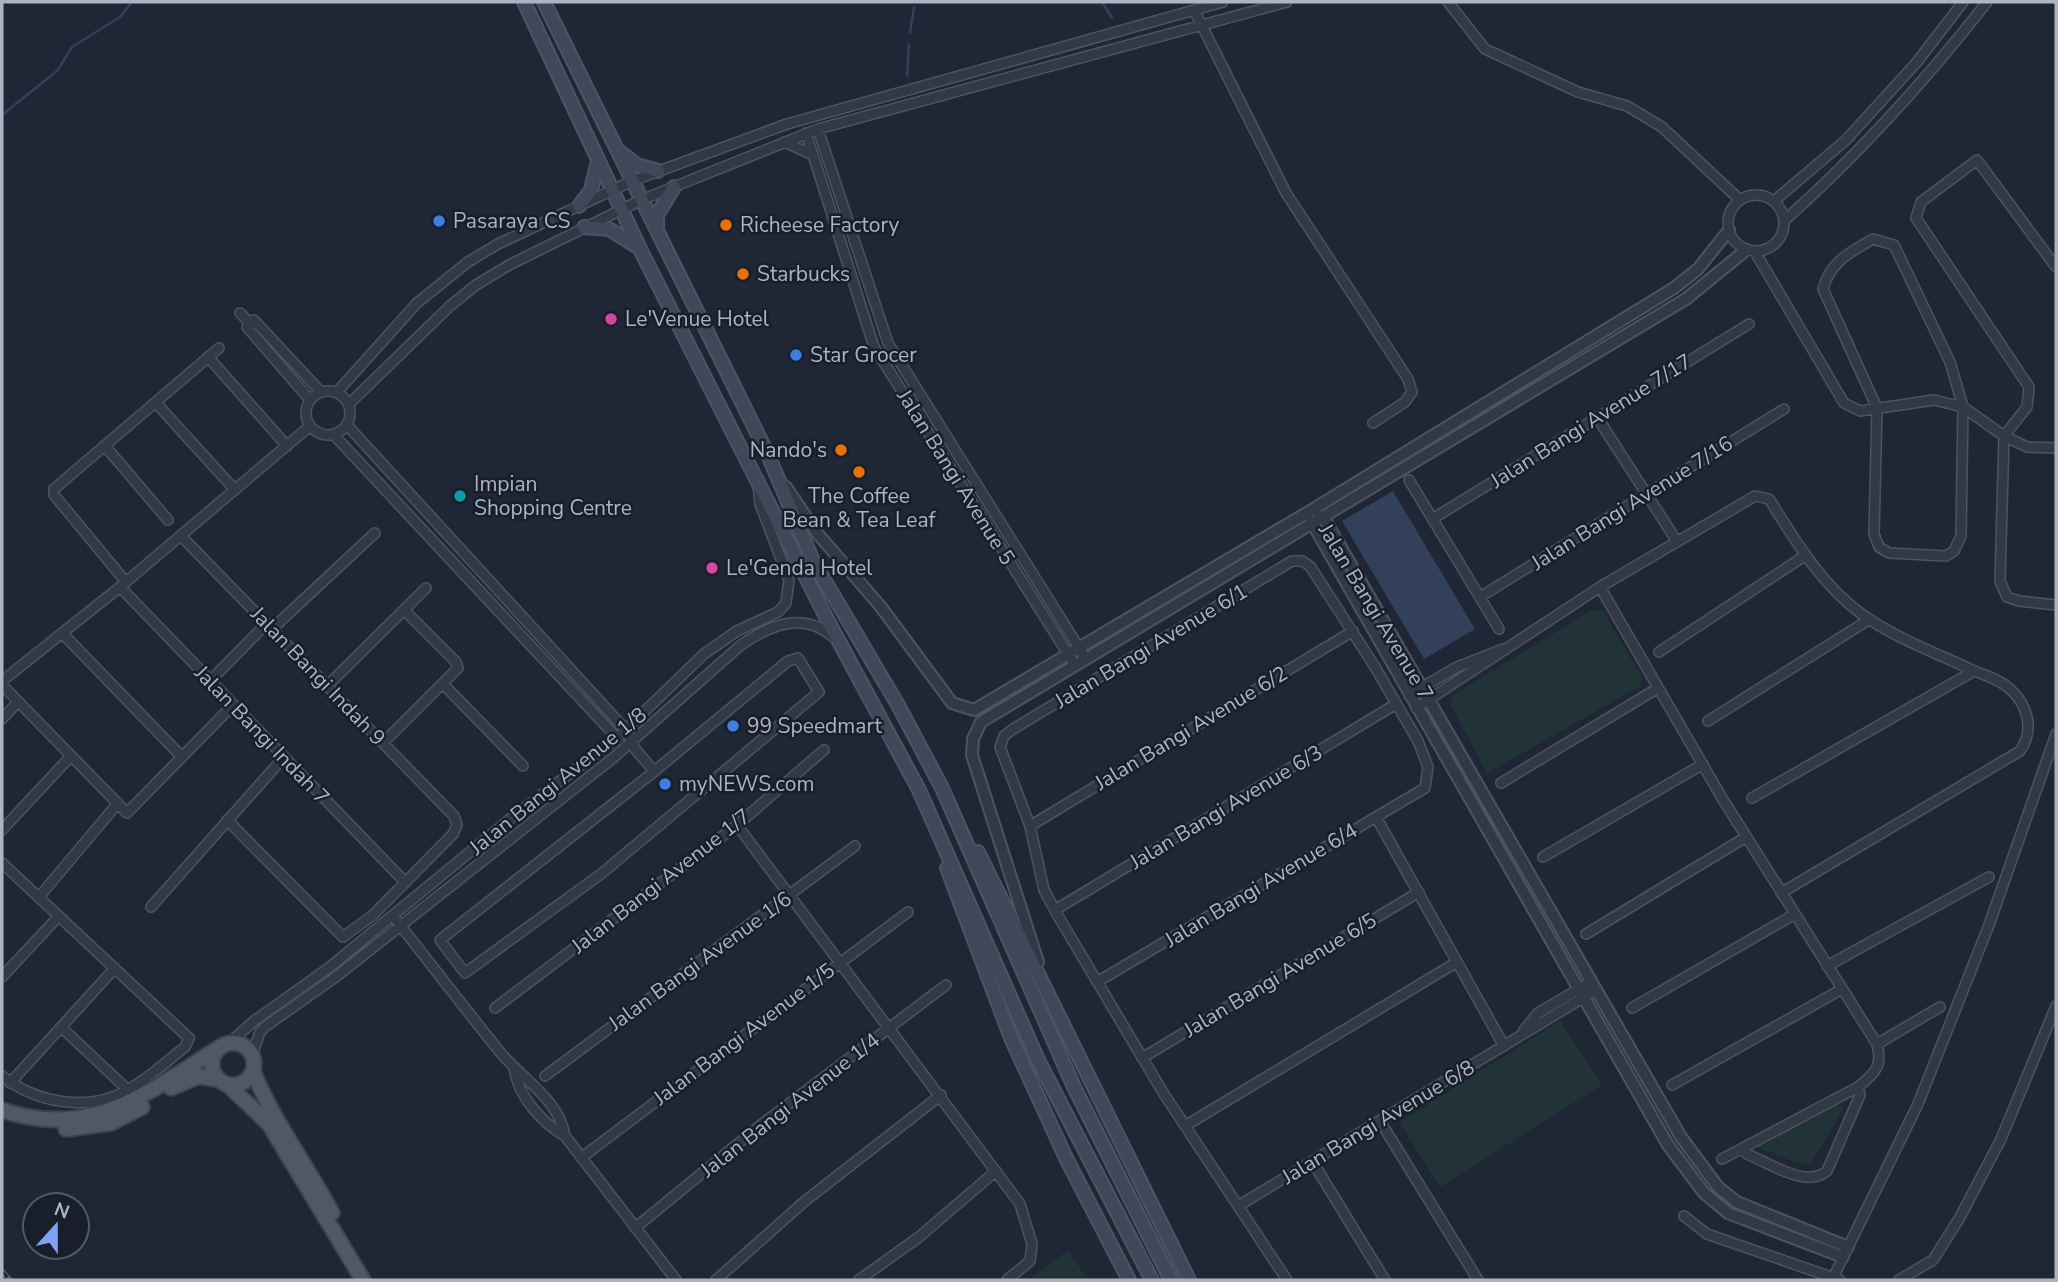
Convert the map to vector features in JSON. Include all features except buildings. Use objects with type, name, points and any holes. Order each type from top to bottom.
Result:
[{"type":"main road","points":[[524,2],[641,251],[841,646],[919,790],[1038,1060],[1152,1280]]},
{"type":"main road","points":[[544,2],[769,457],[813,561],[898,705],[1048,990],[1131,1169],[1189,1280]]},
{"type":"main road","points":[[614,146],[628,159],[658,171]]},
{"type":"main road","points":[[579,206],[591,190],[598,160]]},
{"type":"main road","points":[[659,238],[657,215],[674,187]]},
{"type":"main road","points":[[584,227],[609,229],[621,234],[641,251]]},
{"type":"main road","points":[[942,788],[1074,1087],[1171,1280]]},
{"type":"main road","points":[[919,790],[1011,1038],[1066,1158],[1129,1280]]},
{"type":"main road","points":[[225,1045],[212,1062],[223,1082],[269,1124],[363,1280]]},
{"type":"main road","points":[[2,1110],[23,1117],[57,1121],[107,1113],[129,1104],[225,1045],[242,1045],[252,1055],[253,1071],[263,1096],[309,1170],[346,1241],[346,1250]]},
{"type":"main road","points":[[2,1117],[13,1123],[51,1130],[85,1129],[111,1123],[133,1113],[188,1079],[199,1076],[223,1082],[243,1083],[253,1071]]},
{"type":"street","points":[[337,392],[393,328],[443,281],[498,244],[612,189],[787,124],[1223,2]]},
{"type":"street","points":[[787,124],[807,129],[836,125],[1287,2]]},
{"type":"street","points":[[1448,2],[1485,49],[1578,92],[1627,106],[1651,120],[1662,127],[1740,200]]},
{"type":"street","points":[[1774,201],[1846,140],[1917,62],[1963,2]]},
{"type":"street","points":[[1785,220],[1822,187],[1931,73],[1987,2]]},
{"type":"street","points":[[1194,10],[1200,27],[1286,193],[1408,379],[1412,392],[1405,402],[1373,423]]},
{"type":"street","points":[[919,86],[923,102]]},
{"type":"street","points":[[349,404],[450,306],[476,285],[621,208],[784,142],[832,111]]},
{"type":"street","points":[[823,146],[836,125]]},
{"type":"street","name":"Jalan Bangi Avenue 5","points":[[807,129],[874,347],[1077,657]]},
{"type":"street","name":"Jalan Bangi Avenue 5","points":[[818,129],[888,343],[1077,657]]},
{"type":"street","points":[[784,142],[813,155]]},
{"type":"street","points":[[2056,267],[1977,160],[1921,202],[1916,218],[2029,387],[2027,407],[2004,436],[2000,580],[2007,597],[2056,605]]},
{"type":"street","points":[[769,457],[802,513],[881,607],[952,703],[974,710],[1077,657],[1311,526],[1686,299],[1750,251],[1774,246],[1784,230],[1785,220],[1774,201],[1760,195],[1740,200],[1730,213],[1729,230],[1735,242],[1750,251],[1844,403],[1860,411],[1934,400],[1963,407],[2004,436],[2027,447],[2056,448]]},
{"type":"street","points":[[1048,990],[1018,905],[972,746],[975,732],[989,716],[1077,657],[1674,288],[1698,269],[1729,230]]},
{"type":"street","points":[[1873,239],[1894,246],[1950,362],[1963,407],[1961,536],[1954,551],[1946,556],[1889,553],[1879,547],[1874,534],[1877,408],[1823,289],[1826,276],[1841,258],[1873,239]]},
{"type":"street","points":[[240,313],[250,323]]},
{"type":"street","points":[[310,400],[247,327],[250,323],[254,320],[321,391]]},
{"type":"street","name":"Jalan Bangi Avenue 7/17","points":[[1433,518],[1749,324]]},
{"type":"street","points":[[168,520],[105,446],[219,348]]},
{"type":"street","points":[[208,357],[287,446]]},
{"type":"street","points":[[333,435],[347,425],[350,418],[349,404],[337,392],[321,391],[310,400],[306,413],[310,426],[320,433],[333,435],[617,738],[631,745],[654,771]]},
{"type":"street","points":[[156,403],[234,490]]},
{"type":"street","name":"Jalan Bangi Avenue 7/16","points":[[1480,597],[1784,409]]},
{"type":"street","points":[[1598,417],[1676,541]]},
{"type":"street","points":[[347,425],[626,730],[631,745]]},
{"type":"street","points":[[233,705],[127,813],[2,683],[310,426]]},
{"type":"street","name":"Jalan Bangi Indah 7","points":[[105,446],[54,489],[54,495],[123,584],[210,681],[405,881]]},
{"type":"street","name":"Jalan Bangi Avenue 1/8","points":[[225,1045],[393,916],[516,814],[617,738],[704,654],[737,631],[768,618],[786,603],[789,580],[760,504],[758,479]]},
{"type":"street","points":[[1409,480],[1499,629]]},
{"type":"street","points":[[1416,708],[1490,662],[1504,649],[1600,587],[1676,541],[1755,496],[1769,499],[1806,555],[1838,594],[1870,619],[1974,671],[2000,681],[2022,704],[2030,726],[2027,741],[2020,751],[1781,893]]},
{"type":"street","name":"Jalan Bangi Avenue 7","points":[[1310,512],[1324,518],[1681,1137],[1718,1187],[1737,1202],[1845,1252],[1728,1213],[1704,1193],[1668,1145],[1311,526],[1310,512]]},
{"type":"street","points":[[210,681],[376,533]]},
{"type":"street","name":"Jalan Bangi Indah 9","points":[[181,536],[454,816],[457,825],[453,834],[405,881]]},
{"type":"street","points":[[1659,652],[1806,555]]},
{"type":"street","name":"Jalan Bangi Avenue 6/1","points":[[1030,826],[1000,747],[1003,737],[1013,729],[1292,561],[1302,561],[1310,566],[1353,631]]},
{"type":"street","points":[[1600,587],[1746,837],[1877,1045],[1881,1060],[1877,1072],[1858,1087],[1722,1159]]},
{"type":"street","points":[[327,686],[426,588]]},
{"type":"street","points":[[383,743],[455,673],[456,662],[404,610]]},
{"type":"street","points":[[1708,720],[1870,619]]},
{"type":"street","name":"Jalan Bangi Avenue 1/8","points":[[252,1055],[260,1032],[266,1026],[631,745],[716,664],[759,633],[791,622],[805,623],[826,631],[841,646]]},
{"type":"street","points":[[1353,631],[1396,704]]},
{"type":"street","name":"Jalan Bangi Avenue 6/2","points":[[1030,826],[1353,631]]},
{"type":"street","points":[[63,634],[181,757]]},
{"type":"street","points":[[1409,695],[1457,667],[1504,649]]},
{"type":"street","points":[[798,658],[819,692],[601,874],[465,973],[440,940],[654,771],[788,661],[798,658]]},
{"type":"street","points":[[1752,798],[1974,671]]},
{"type":"street","points":[[444,685],[523,765]]},
{"type":"street","points":[[1501,783],[1658,688]]},
{"type":"street","points":[[2,719],[18,702]]},
{"type":"street","name":"Jalan Bangi Avenue 6/4","points":[[1097,982],[1425,788],[1427,759],[1396,704]]},
{"type":"street","name":"Jalan Bangi Avenue 6/3","points":[[1055,910],[1396,704]]},
{"type":"street","points":[[1684,1216],[1707,1234],[1836,1279],[1845,1252],[1918,1104],[1989,926],[2056,734]]},
{"type":"street","name":"Jalan Bangi Avenue 1/7","points":[[495,1008],[737,825],[824,750]]},
{"type":"street","points":[[2,830],[71,756]]},
{"type":"street","points":[[151,907],[284,757]]},
{"type":"street","points":[[1543,857],[1703,764]]},
{"type":"street","points":[[39,897],[118,803]]},
{"type":"street","points":[[1376,817],[1504,1046]]},
{"type":"street","points":[[228,820],[343,937],[373,915],[405,881]]},
{"type":"street","points":[[737,825],[1020,1204],[1032,1244],[1030,1261],[1007,1280]]},
{"type":"street","points":[[1030,826],[1044,890],[1055,910],[1142,1058],[1287,1280]]},
{"type":"street","points":[[1586,934],[1746,837]]},
{"type":"street","name":"Jalan Bangi Avenue 1/6","points":[[545,1076],[855,846]]},
{"type":"street","points":[[2,863],[189,1038],[185,1046],[128,1090],[86,1103],[46,1099],[10,1083],[2,1076]]},
{"type":"street","points":[[1827,966],[1989,877]]},
{"type":"street","name":"Jalan Bangi Avenue 6/5","points":[[1142,1058],[1419,892]]},
{"type":"street","name":"Jalan Bangi Avenue 1/5","points":[[581,1158],[908,912]]},
{"type":"street","points":[[1632,1008],[1795,914]]},
{"type":"street","points":[[2,976],[59,916]]},
{"type":"street","points":[[393,916],[514,1068],[528,1077],[543,1095],[563,1124],[565,1136]]},
{"type":"street","points":[[1185,1126],[1457,962]]},
{"type":"street","points":[[10,1083],[115,968]]},
{"type":"street","name":"Jalan Bangi Avenue 1/4","points":[[635,1228],[758,1128],[946,985]]},
{"type":"street","name":"Jalan Bangi Avenue 6/8","points":[[1238,1206],[1504,1046],[1593,986]]},
{"type":"street","points":[[1672,1085],[1842,989]]},
{"type":"street","points":[[1899,1280],[1933,1260],[1959,1219],[2001,1139],[2056,1006]]},
{"type":"street","points":[[1877,1045],[1940,1007]]},
{"type":"street","points":[[61,1027],[128,1090]]},
{"type":"street","points":[[514,1068],[516,1084],[531,1105],[552,1129],[565,1136],[676,1280]]},
{"type":"street","points":[[1742,1149],[1747,1154],[1808,1179],[1820,1178],[1827,1171],[1860,1095],[1858,1087]]},
{"type":"street","points":[[1641,1098],[1654,1091]]},
{"type":"street","points":[[716,1280],[805,1201],[941,1095]]},
{"type":"street","points":[[1380,1121],[1478,1280]]},
{"type":"street","points":[[1312,1161],[1385,1280]]},
{"type":"street","points":[[859,1280],[919,1237],[996,1171]]},
{"type":"shaded area","points":[[1592,610],[1603,611],[1643,679],[1639,687],[1487,773],[1450,704],[1453,695]]},
{"type":"shaded area","points":[[1560,1021],[1602,1085],[1440,1187],[1399,1122]]},
{"type":"shaded area","points":[[1838,1103],[1843,1109],[1812,1162],[1801,1164],[1746,1143]]},
{"type":"shaded area","points":[[1068,1250],[1088,1280],[1029,1280]]},
{"type":"water","points":[[1393,491],[1475,629],[1424,659],[1342,521]]},
{"type":"waterway","points":[[2,115],[57,71],[72,47],[120,17],[132,2]]},
{"type":"waterway","points":[[1102,2],[1112,18]]},
{"type":"waterway","points":[[910,33],[914,7]]},
{"type":"waterway","points":[[907,76],[909,44]]},
{"type":"railway","points":[[2,1271],[10,1280]]},
{"type":"place","name":"Pasaraya CS","points":[[439,221]]},
{"type":"place","name":"Richeese Factory","points":[[726,225]]},
{"type":"place","name":"Starbucks","points":[[743,274]]},
{"type":"place","name":"Le'Venue Hotel","points":[[611,319]]},
{"type":"place","name":"Star Grocer","points":[[796,355]]},
{"type":"place","name":"Nando's","points":[[841,450]]},
{"type":"place","name":"The Coffee Bean & Tea Leaf","points":[[859,472]]},
{"type":"place","name":"Impian Shopping Centre","points":[[460,496]]},
{"type":"place","name":"Le'Genda Hotel","points":[[712,568]]},
{"type":"place","name":"99 Speedmart","points":[[733,726]]},
{"type":"place","name":"myNEWS.com","points":[[665,784]]}]
